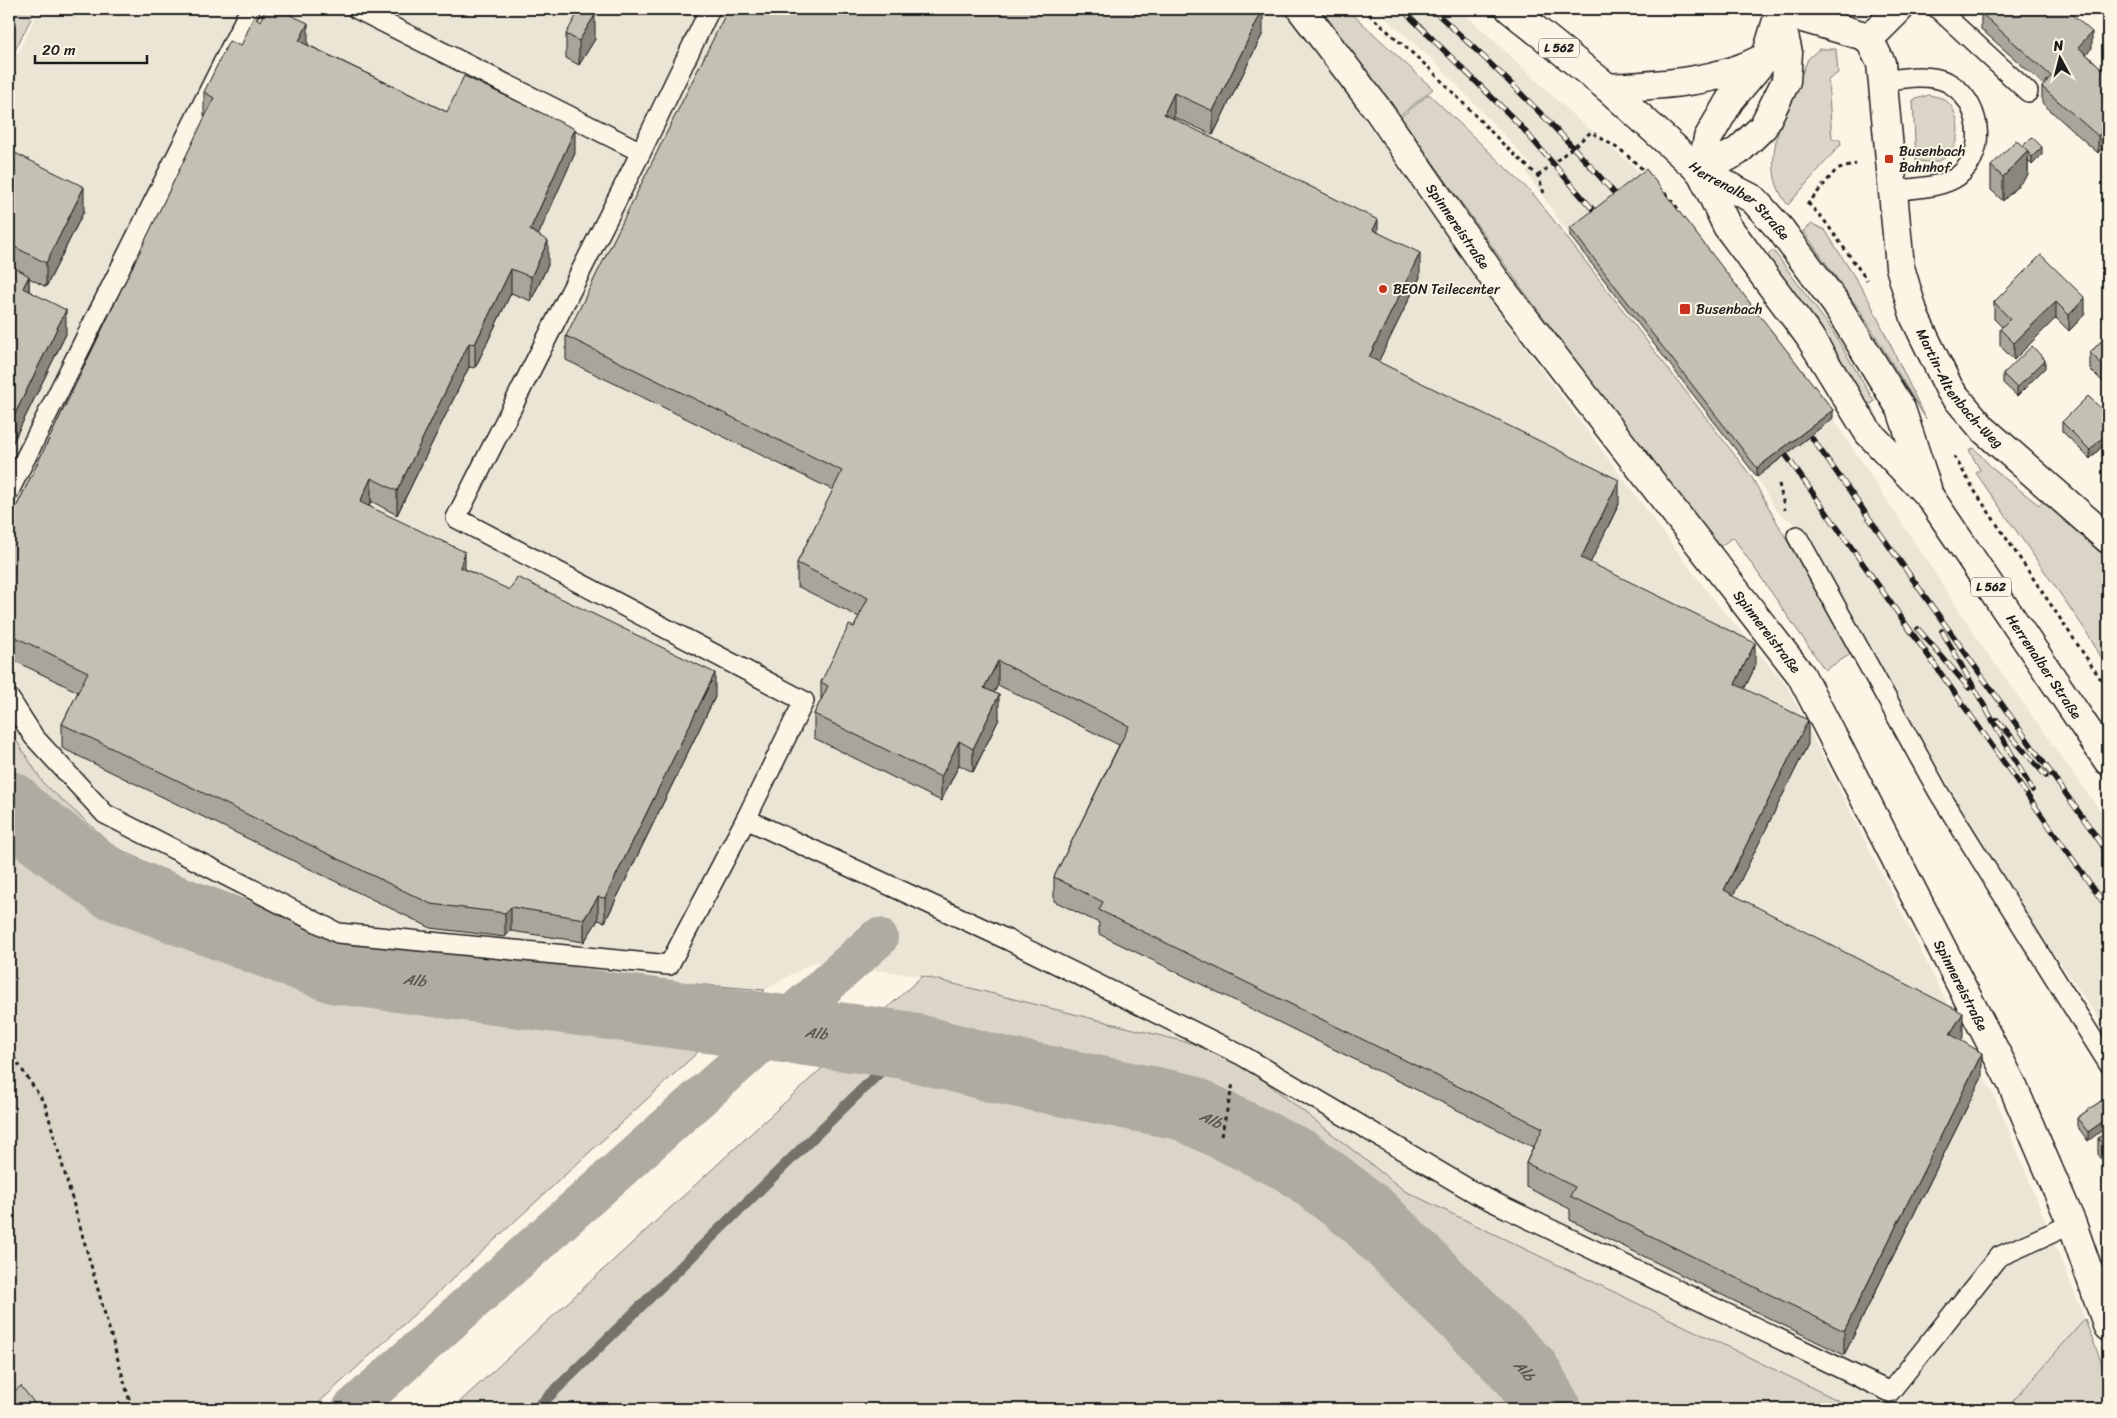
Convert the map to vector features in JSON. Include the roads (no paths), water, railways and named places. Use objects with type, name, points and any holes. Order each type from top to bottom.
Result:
[{"type":"street","name":"Spinnereistraße","points":[[1301,9],[1378,110],[1500,287],[1801,675],[2011,1082],[2072,1224],[2108,1327]]},
{"type":"street","name":"L 562","points":[[1510,9],[1608,88],[1701,172]]},
{"type":"street","points":[[1779,10],[1868,37],[1878,30],[1899,9]]},
{"type":"street","points":[[1701,172],[1708,138],[1730,100],[1766,57],[1772,43],[1779,10]]},
{"type":"street","points":[[1701,172],[1738,151],[1763,127],[1786,81],[1788,53],[1779,10]]},
{"type":"street","name":"Martin-Altenbach-Weg","points":[[1868,37],[1881,64],[1896,242],[1906,293],[1950,390],[1983,430],[2108,539]]},
{"type":"street","points":[[1608,88],[1661,85],[1728,73],[1766,57]]},
{"type":"street","name":"Herrenalber Straße","points":[[1701,172],[1753,199],[1781,230],[1836,304],[1901,408],[1930,497]]},
{"type":"street","name":"Herrenalber Straße","points":[[1701,172],[1727,226],[1810,336],[1868,432],[1930,497],[2108,760]]},
{"type":"lane","points":[[9,491],[250,9]]},
{"type":"lane","points":[[357,9],[642,152]]},
{"type":"lane","points":[[9,698],[34,736],[105,814],[338,933],[669,965],[746,819],[804,701],[456,518],[642,152],[710,9]]},
{"type":"lane","points":[[1938,9],[2028,92]]},
{"type":"lane","points":[[1883,81],[1930,78],[1946,81],[1968,100],[1978,127],[1974,154],[1959,175],[1948,181],[1892,191]]},
{"type":"lane","points":[[1797,536],[1939,793],[2108,1063]]},
{"type":"lane","points":[[746,819],[1008,940],[1243,1056],[1477,1194],[1890,1392],[1998,1257],[2072,1224]]},
{"type":"waterway","name":"Alb","points":[[9,805],[15,813],[111,885],[337,970],[905,1045],[1000,1070],[1185,1107],[1298,1162],[1366,1214],[1526,1372],[1547,1409]]},
{"type":"waterway","points":[[352,1409],[878,938]]},
{"type":"waterway","points":[[536,1409],[886,1066],[905,1045]]},
{"type":"railway","points":[[1402,9],[1518,123],[1602,220]]},
{"type":"railway","points":[[1432,9],[1530,103],[1578,152],[1623,203]]},
{"type":"railway","points":[[1802,424],[2108,853]]},
{"type":"railway","points":[[1778,444],[2108,909]]},
{"type":"railway","points":[[1918,629],[1969,688]]},
{"type":"railway","points":[[1942,631],[2032,790]]},
{"type":"railway","points":[[1997,720],[2046,776]]},
{"type":"place","name":"Busenbach Bahnhof","points":[[1889,159]]},
{"type":"place","name":"BEON Teilecenter","points":[[1383,289]]},
{"type":"place","name":"Busenbach","points":[[1685,309]]}]
